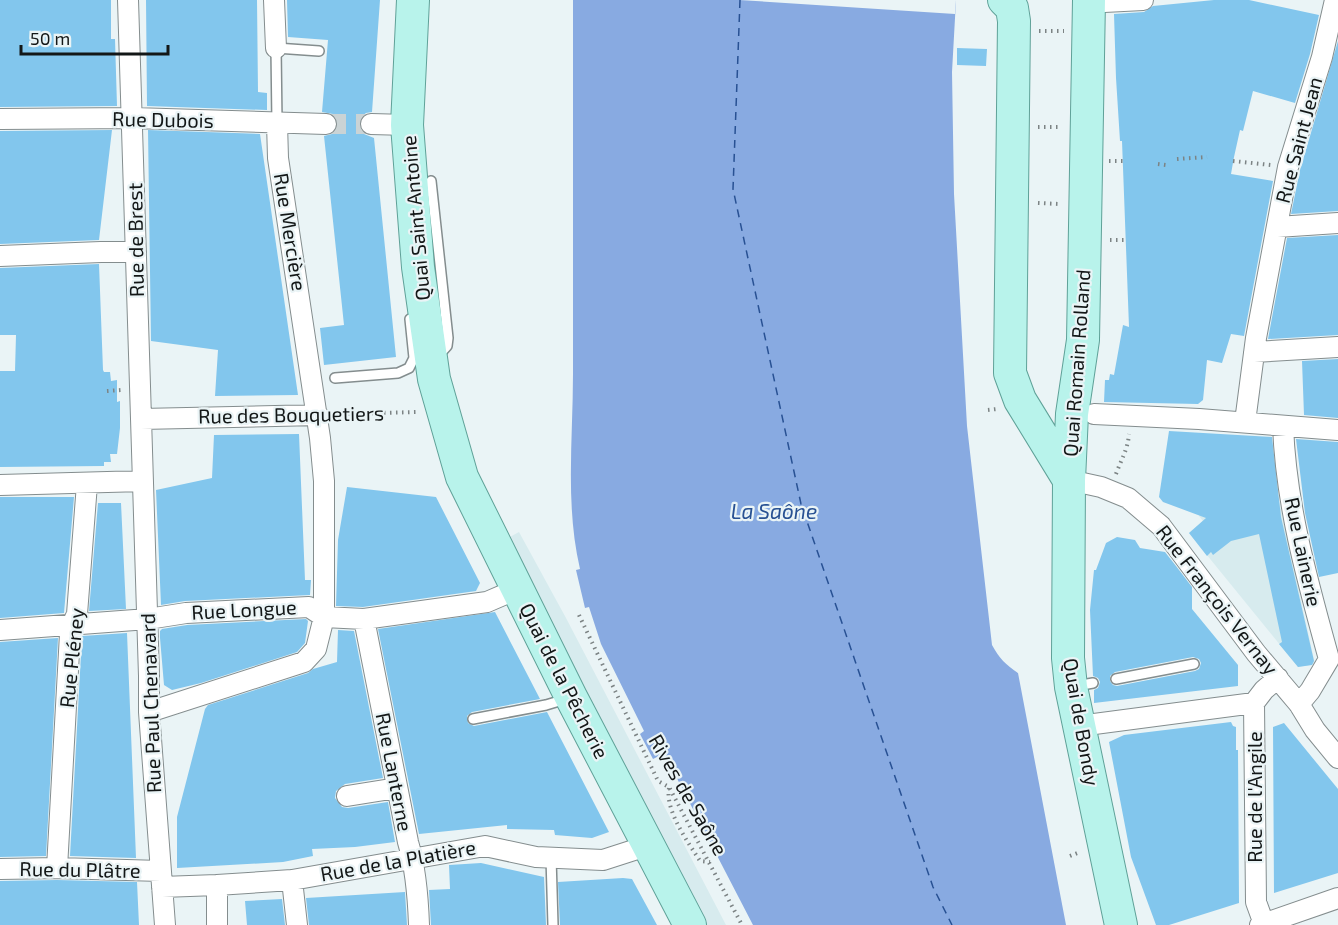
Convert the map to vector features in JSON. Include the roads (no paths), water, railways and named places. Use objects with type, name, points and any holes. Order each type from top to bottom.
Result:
[{"type":"main road","name":"Quai Saint Antoine","points":[[413,0],[407,125],[432,364],[445,420]]},
{"type":"main road","name":"Quai Romain Rolland","points":[[1004,0],[1012,8],[1014,21],[1010,373],[1020,400],[1069,480]]},
{"type":"main road","name":"Quai Romain Rolland","points":[[1069,480],[1072,414],[1083,340],[1097,1]]},
{"type":"main road","name":"Quai de la Pêcherie","points":[[445,420],[462,477],[571,697],[661,839],[690,925]]},
{"type":"main road","name":"Quai de Bondy","points":[[1069,480],[1068,658],[1082,685],[1079,726],[1121,925]]},
{"type":"street","name":"Rue de Brest","points":[[128,0],[143,481]]},
{"type":"street","name":"Rue Mercière","points":[[274,0],[281,49]]},
{"type":"street","points":[[1097,1],[1143,0]]},
{"type":"street","name":"Rue Saint Jean","points":[[1245,422],[1254,352],[1288,167],[1333,31],[1331,1]]},
{"type":"street","name":"Rue Dubois","points":[[0,119],[133,118],[326,124]]},
{"type":"street","name":"Rue Mercière","points":[[148,712],[304,662],[316,649],[324,617],[323,475],[318,415],[278,158],[277,123]]},
{"type":"street","points":[[370,124],[407,125]]},
{"type":"street","points":[[1277,227],[1338,223]]},
{"type":"street","points":[[0,256],[136,252]]},
{"type":"street","points":[[1254,352],[1338,347]]},
{"type":"street","points":[[1094,414],[1245,422],[1338,430]]},
{"type":"street","name":"Rue des Bouquetiers","points":[[141,419],[318,415]]},
{"type":"street","name":"Rue Lainerie","points":[[1283,426],[1291,506],[1329,659],[1310,691],[1299,704]]},
{"type":"street","name":"Rue François Vernay","points":[[1069,480],[1101,487],[1128,498],[1161,526],[1338,758]]},
{"type":"street","points":[[0,485],[143,481]]},
{"type":"street","name":"Rue Paul Chenavard","points":[[143,481],[148,619],[148,712],[165,925]]},
{"type":"street","name":"Rue Pléney","points":[[57,868],[72,624],[77,614],[87,484]]},
{"type":"street","name":"Rue Longue","points":[[0,630],[148,619],[186,613],[309,607],[324,617],[364,619],[487,602],[517,589]]},
{"type":"street","name":"Rue Lanterne","points":[[364,619],[417,877],[419,925]]},
{"type":"street","name":"Rue de l'Angile","points":[[1262,924],[1256,902],[1254,703],[1278,678]]},
{"type":"street","points":[[1079,726],[1254,703]]},
{"type":"street","points":[[347,796],[398,788]]},
{"type":"street","name":"Rue de la Platière","points":[[217,885],[292,880],[485,846],[536,857],[603,860],[661,839]]},
{"type":"street","name":"Rue du Plâtre","points":[[0,869],[57,868],[217,885]]},
{"type":"street","points":[[292,880],[297,925]]},
{"type":"street","points":[[217,885],[219,921],[217,925]]},
{"type":"street","points":[[1262,924],[1338,898]]},
{"type":"lane","points":[[281,49],[319,51]]},
{"type":"lane","name":"Rue Mercière","points":[[277,123],[281,49]]},
{"type":"lane","points":[[335,378],[398,373],[409,368],[414,358],[426,292],[431,181]]},
{"type":"lane","points":[[426,292],[448,331],[447,345],[432,364]]},
{"type":"lane","points":[[1116,679],[1194,664]]},
{"type":"lane","points":[[473,719],[556,703],[571,697]]},
{"type":"lane","points":[[551,857],[553,925]]},
{"type":"water","name":"La Saône","points":[[573,0],[956,0],[952,72],[954,194],[967,426],[992,645],[1003,661],[1018,673],[1066,925],[753,925],[669,763],[665,758],[660,761],[657,757],[653,759],[640,734],[644,731],[601,644],[589,607],[585,608],[576,570],[580,569],[575,545],[571,496]]},
{"type":"tunnel","points":[[326,124],[371,124]]}]
